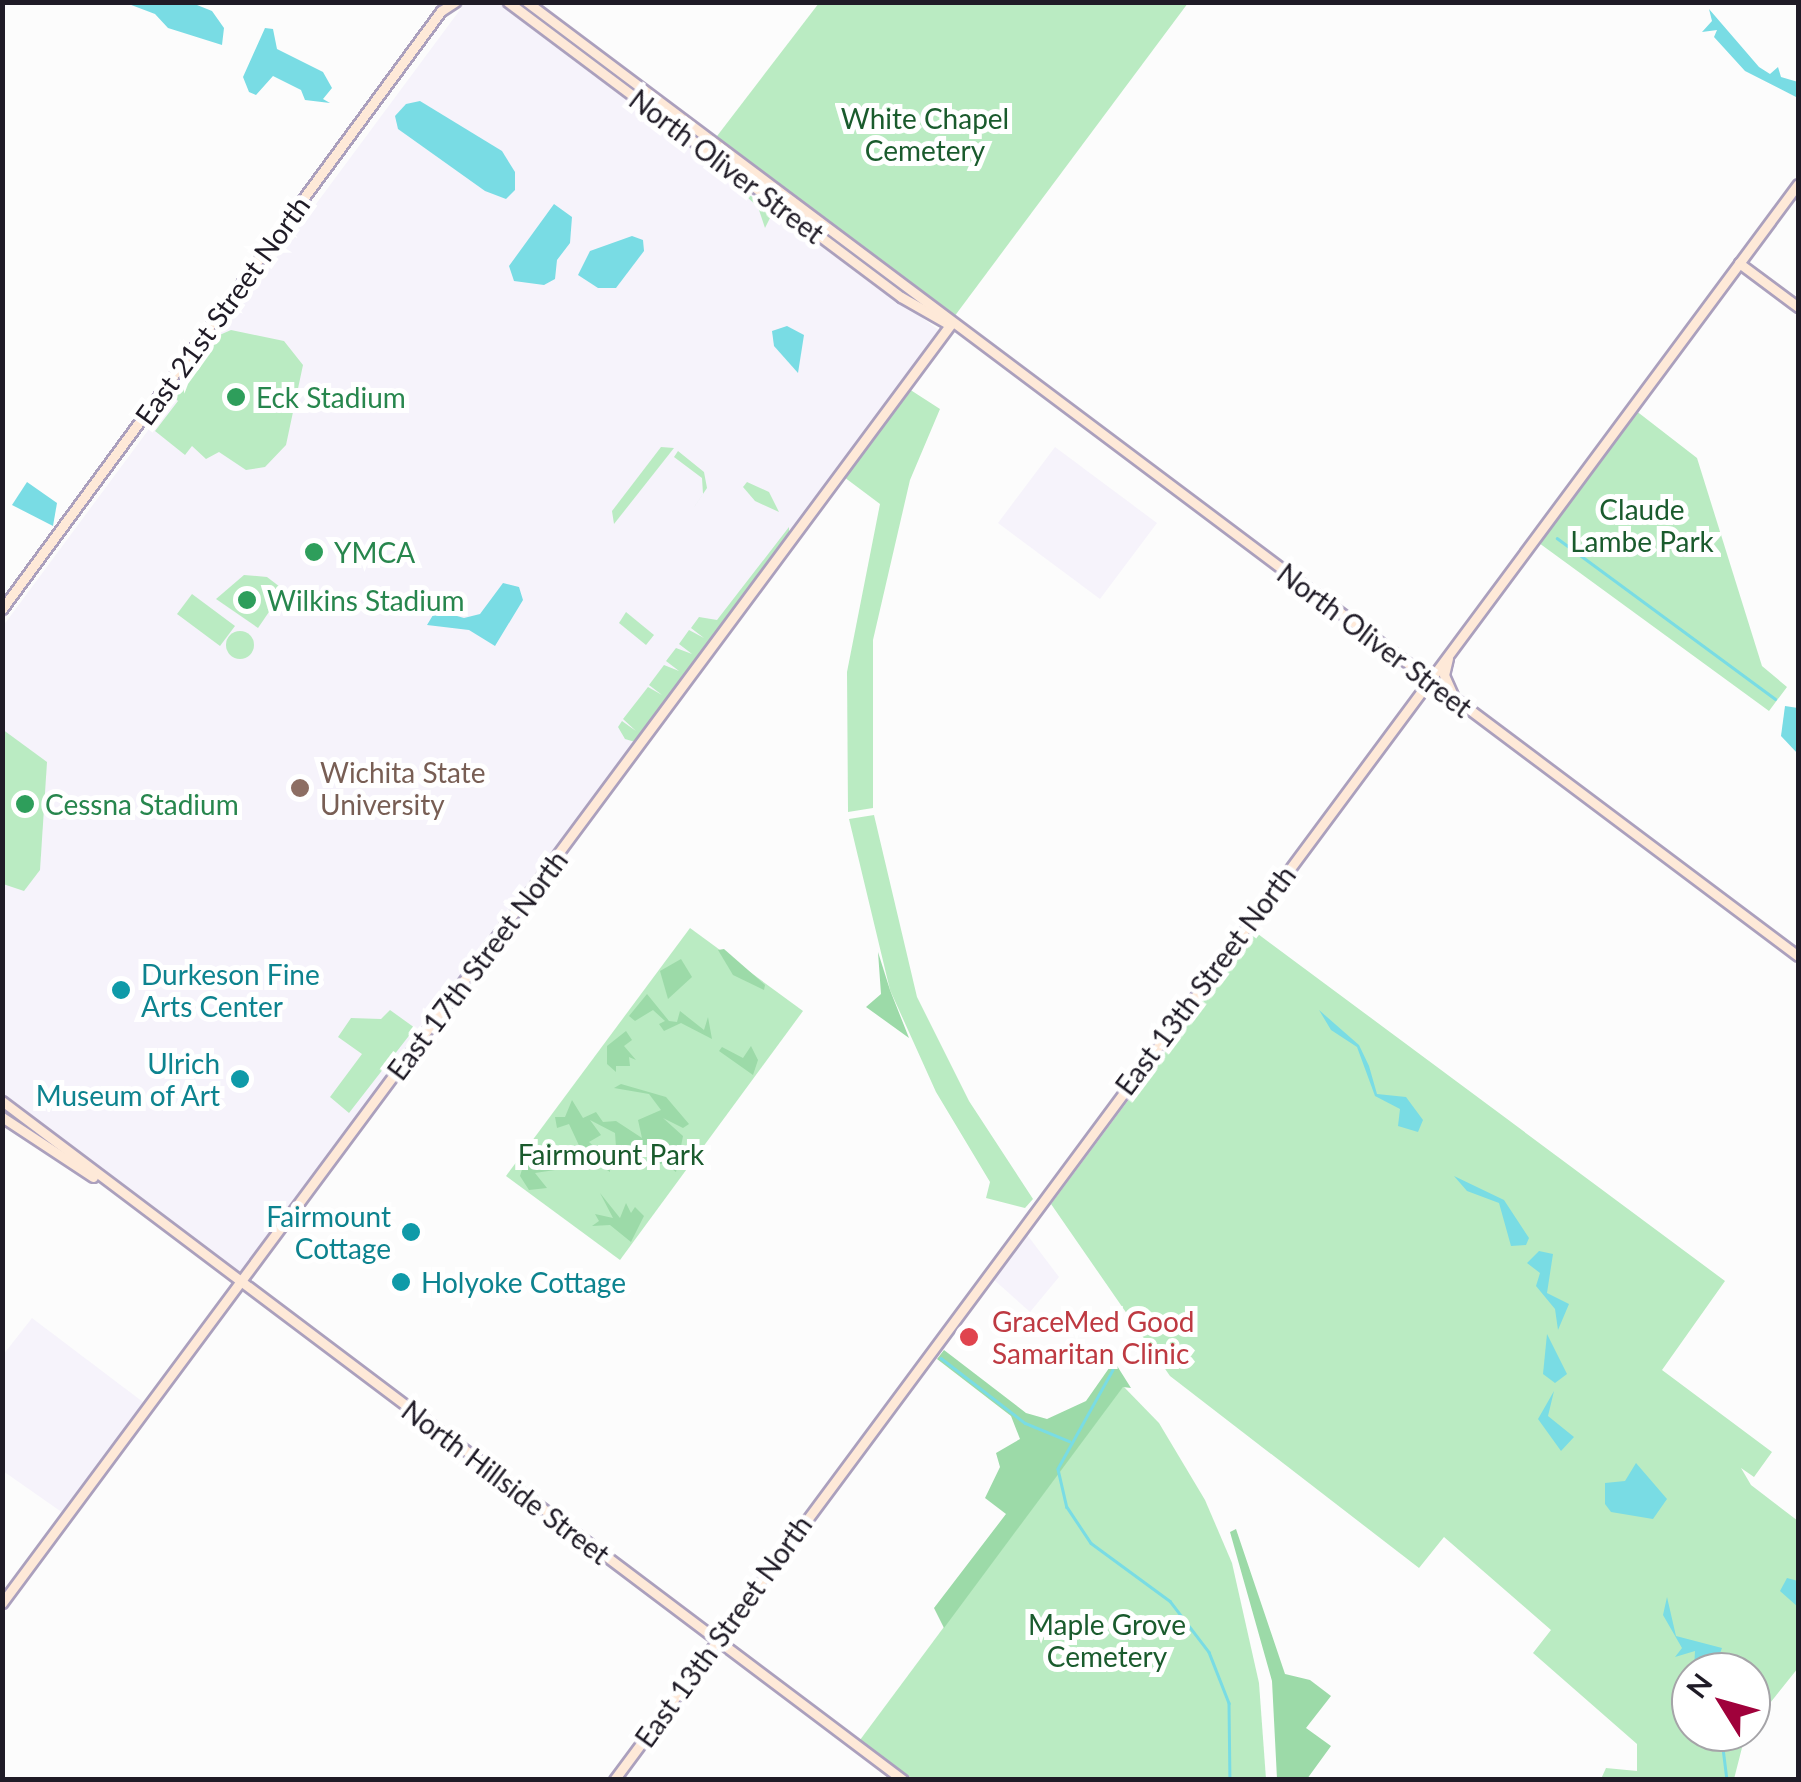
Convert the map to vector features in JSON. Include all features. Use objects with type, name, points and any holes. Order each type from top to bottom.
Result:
[{"type":"main road","name":"East 21st Street North","points":[[2,609],[441,7],[455,2]]},
{"type":"main road","name":"North Oliver Street","points":[[508,2],[901,297],[950,325]]},
{"type":"main road","name":"North Oliver Street","points":[[528,2],[950,325],[1798,956]]},
{"type":"main road","name":"East 13th Street North","points":[[614,1780],[714,1640],[1798,184]]},
{"type":"main road","points":[[1739,264],[1798,307]]},
{"type":"main road","name":"East 17th Street North","points":[[2,1603],[950,325]]},
{"type":"main road","points":[[1452,648],[1444,675],[1457,701]]},
{"type":"main road","name":"North Hillside Street","points":[[2,1100],[108,1184],[902,1780]]},
{"type":"main road","name":"North Hillside Street","points":[[2,1117],[60,1160],[108,1184]]},
{"type":"shaded area","name":"Wichita State University","points":[[465,3],[500,3],[940,331],[239,1274],[3,1095],[3,626]]},
{"type":"shaded area","points":[[1055,447],[1157,523],[1100,599],[998,523]]},
{"type":"shaded area","points":[[1025,1232],[1059,1277],[1030,1312],[992,1278]]},
{"type":"shaded area","points":[[32,1318],[143,1402],[63,1513],[3,1471],[3,1355]]},
{"type":"green space","name":"White Chapel Cemetery","points":[[819,3],[1188,3],[954,317],[714,140]]},
{"type":"green space","points":[[725,177],[773,212],[765,228],[758,207]]},
{"type":"green space","name":"Eck Stadium","points":[[231,330],[284,341],[303,365],[286,445],[265,467],[246,470],[219,452],[206,459],[192,446],[185,455],[155,431],[178,401],[171,394],[215,337]]},
{"type":"green space","points":[[909,389],[940,409],[910,480],[873,640],[873,808],[848,812],[847,672],[880,504],[844,477]]},
{"type":"green space","name":"Claude Lambe Park","points":[[1635,410],[1697,458],[1762,666],[1787,687],[1769,711],[1539,543]]},
{"type":"green space","points":[[661,447],[674,448],[614,524],[612,511]]},
{"type":"green space","points":[[678,451],[704,472],[707,488],[703,494],[702,478],[674,457]]},
{"type":"green space","points":[[747,482],[769,492],[779,512],[755,501],[743,487]]},
{"type":"green space","points":[[789,527],[789,534],[635,742],[625,739],[618,727],[622,721],[636,731],[623,719],[648,687],[662,695],[649,685],[664,665],[679,671],[666,661],[676,648],[692,654],[679,644],[689,630],[704,638],[691,628],[699,617],[717,620]]},
{"type":"green space","name":"Wilkins Stadium","points":[[244,575],[267,577],[284,590],[258,628],[216,599]]},
{"type":"green space","points":[[192,594],[235,626],[220,646],[177,614]]},
{"type":"green space","points":[[626,612],[654,635],[646,645],[619,623]]},
{"type":"green space","points":[[240,631],[250,635],[254,645],[250,655],[240,659],[230,655],[226,645],[230,635]]},
{"type":"green space","name":"Cessna Stadium","points":[[2,729],[47,762],[40,870],[24,891],[3,884]]},
{"type":"green space","points":[[874,815],[917,997],[969,1101],[1033,1199],[1025,1208],[986,1198],[990,1182],[936,1092],[890,990],[849,819]]},
{"type":"green space","name":"Fairmount Park","points":[[690,928],[803,1011],[620,1260],[506,1176]]},
{"type":"green space","points":[[1254,931],[1725,1281],[1662,1370],[1772,1452],[1754,1477],[1741,1468],[1751,1485],[1798,1521],[1798,1668],[1771,1702],[1771,1652],[1671,1652],[1671,1752],[1741,1752],[1734,1779],[1601,1779],[1606,1768],[1637,1771],[1637,1744],[1533,1653],[1551,1630],[1444,1537],[1419,1568],[1170,1376],[1051,1204]]},
{"type":"green space","points":[[724,949],[765,985],[764,990],[733,975],[718,950]]},
{"type":"green space","points":[[878,952],[909,1038],[866,1007],[881,994]]},
{"type":"green space","points":[[681,959],[692,977],[668,999],[660,971]]},
{"type":"green space","points":[[647,994],[669,1021],[677,1022],[680,1011],[704,1030],[708,1017],[712,1039],[681,1023],[664,1031],[659,1024],[665,1021],[653,1010],[635,1021],[629,1016]]},
{"type":"green space","points":[[390,1010],[415,1028],[349,1113],[330,1097],[362,1054],[338,1037],[351,1018],[381,1019]]},
{"type":"green space","points":[[626,1031],[632,1040],[624,1046],[636,1060],[629,1057],[630,1066],[616,1066],[616,1072],[607,1064],[607,1046]]},
{"type":"green space","points":[[751,1046],[758,1060],[753,1075],[719,1051],[722,1047],[743,1058]]},
{"type":"green space","points":[[621,1084],[666,1097],[689,1124],[683,1128],[663,1118],[683,1136],[676,1172],[664,1163],[656,1165],[635,1145],[616,1147],[615,1133],[590,1120],[601,1135],[589,1142],[610,1161],[610,1172],[583,1154],[569,1124],[557,1128],[555,1117],[565,1117],[572,1100],[583,1118],[596,1112],[603,1122],[616,1121],[642,1138],[638,1120],[661,1110],[649,1094],[614,1088]]},
{"type":"green space","points":[[558,1147],[563,1152],[551,1163],[555,1170],[535,1173],[547,1188],[529,1190],[520,1176],[524,1163]]},
{"type":"green space","points":[[600,1193],[620,1218],[626,1203],[631,1213],[635,1207],[644,1216],[631,1242],[610,1225],[592,1226],[599,1221],[595,1214],[613,1218]]},
{"type":"green space","points":[[944,1350],[1026,1413],[1047,1419],[1086,1401],[1114,1361],[1131,1388],[1123,1387],[944,1628],[934,1608],[1006,1514],[985,1498],[1000,1467],[996,1453],[1020,1439],[1011,1416],[937,1359]]},
{"type":"green space","name":"Maple Grove Cemetery","points":[[1123,1386],[1159,1423],[1205,1500],[1232,1563],[1259,1683],[1266,1779],[913,1779],[860,1740]]},
{"type":"green space","points":[[1236,1529],[1285,1674],[1310,1680],[1331,1696],[1306,1728],[1331,1746],[1307,1779],[1277,1779],[1272,1681],[1230,1532]]},
{"type":"water","points":[[126,3],[192,3],[212,11],[224,28],[222,45],[168,28],[155,14]]},
{"type":"water","points":[[1709,9],[1759,67],[1770,74],[1778,67],[1781,77],[1798,82],[1798,98],[1745,71],[1714,37],[1717,30],[1702,32],[1712,21]]},
{"type":"water","points":[[265,28],[273,29],[277,49],[323,72],[332,88],[323,99],[330,103],[305,100],[301,90],[273,76],[256,95],[249,92],[243,77]]},
{"type":"water","points":[[420,101],[502,151],[515,172],[515,190],[506,199],[485,191],[398,129],[395,116],[406,104]]},
{"type":"water","points":[[554,204],[572,217],[570,243],[557,260],[555,279],[544,285],[514,281],[509,266]]},
{"type":"water","points":[[632,236],[643,240],[644,251],[616,288],[598,288],[578,275],[590,251]]},
{"type":"water","points":[[787,326],[804,335],[798,373],[774,346],[772,331]]},
{"type":"water","points":[[27,482],[57,503],[53,526],[12,505]]},
{"type":"water","points":[[503,583],[519,587],[523,600],[495,646],[469,630],[427,625],[436,610],[464,618],[480,614]]},
{"type":"water","points":[[1785,706],[1798,708],[1798,754],[1781,736]]},
{"type":"water","points":[[1319,1010],[1359,1045],[1377,1094],[1406,1097],[1423,1120],[1418,1132],[1398,1126],[1400,1109],[1375,1096],[1357,1047],[1331,1030]]},
{"type":"water","points":[[1454,1176],[1504,1200],[1529,1238],[1526,1245],[1511,1246],[1499,1203],[1467,1191]]},
{"type":"water","points":[[1539,1251],[1553,1254],[1547,1293],[1569,1304],[1558,1330],[1555,1309],[1536,1286],[1540,1273],[1527,1263]]},
{"type":"water","points":[[1547,1334],[1567,1374],[1555,1383],[1543,1374]]},
{"type":"water","points":[[1554,1391],[1548,1416],[1574,1437],[1561,1451],[1538,1419]]},
{"type":"water","points":[[1636,1463],[1667,1499],[1653,1519],[1611,1512],[1605,1504],[1605,1483],[1625,1481]]},
{"type":"water","points":[[1787,1578],[1798,1581],[1798,1607],[1780,1591]]},
{"type":"water","points":[[1667,1597],[1676,1636],[1722,1648],[1720,1652],[1679,1652],[1682,1648],[1663,1615]]},
{"type":"waterway","points":[[1557,538],[1775,699]]},
{"type":"waterway","points":[[941,1358],[1025,1423],[1069,1441]]},
{"type":"waterway","points":[[1113,1370],[1058,1469],[1067,1507],[1091,1543],[1170,1601],[1209,1652],[1229,1703],[1230,1780]]},
{"type":"waterway","points":[[1724,1752],[1727,1780]]},
{"type":"place","name":"Eck Stadium","points":[[236,397]]},
{"type":"place","name":"YMCA","points":[[314,552]]},
{"type":"place","name":"Wilkins Stadium","points":[[247,600]]},
{"type":"place","name":"Wichita State University","points":[[300,788]]},
{"type":"place","name":"Cessna Stadium","points":[[25,804]]},
{"type":"place","name":"Durkeson Fine Arts Center","points":[[121,990]]},
{"type":"place","name":"Ulrich Museum of Art","points":[[240,1079]]},
{"type":"place","name":"Fairmount Cottage","points":[[411,1232]]},
{"type":"place","name":"Holyoke Cottage","points":[[401,1282]]},
{"type":"place","name":"GraceMed Good Samaritan Clinic","points":[[969,1337]]}]
